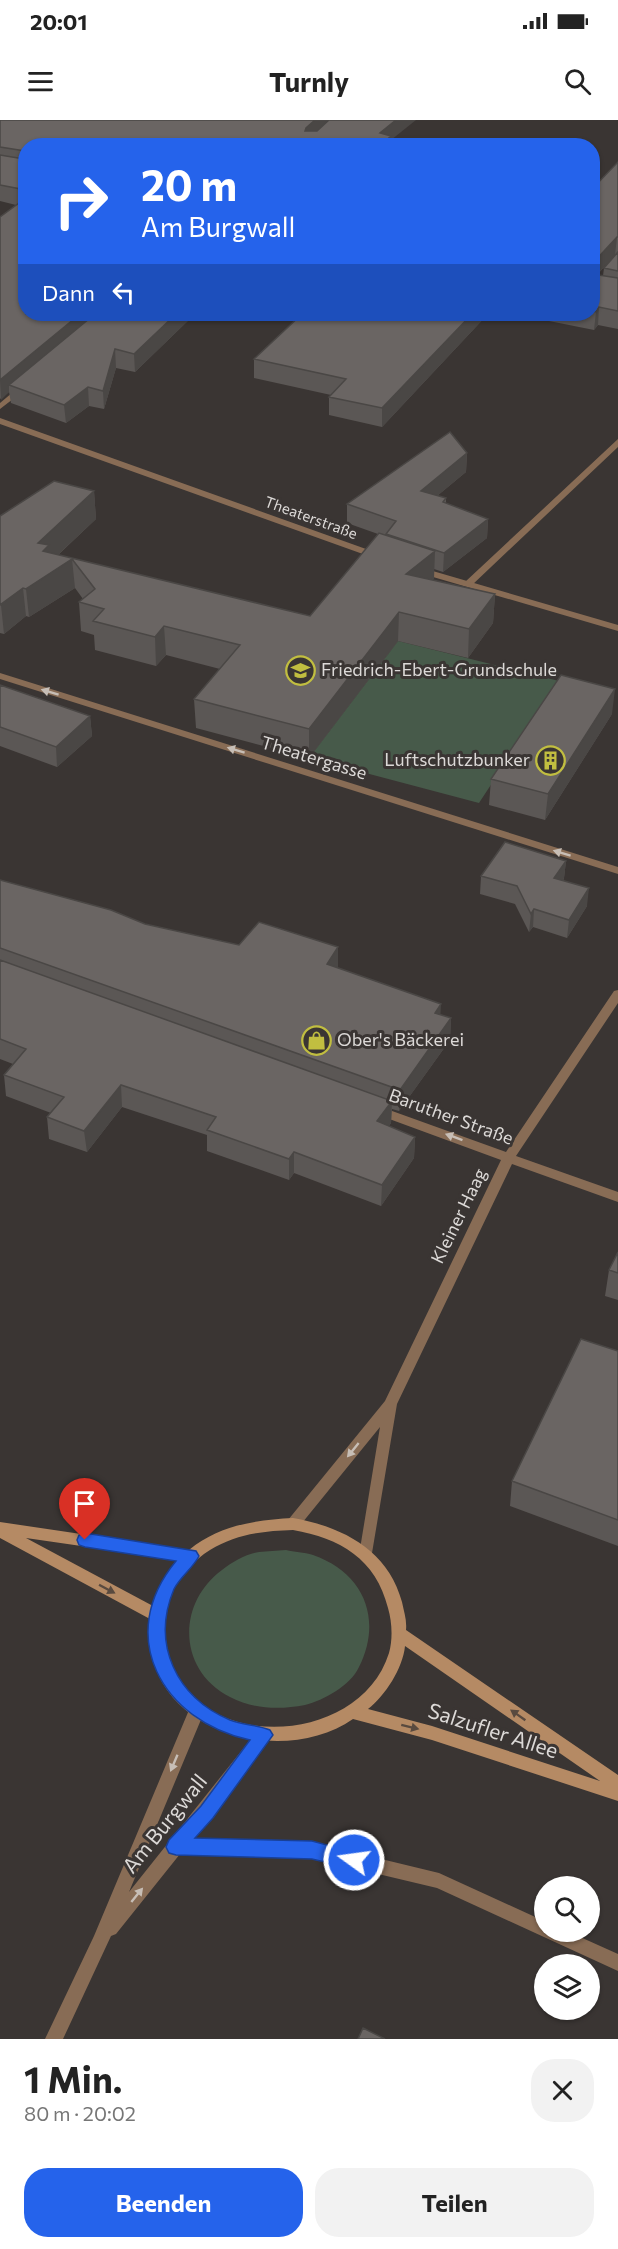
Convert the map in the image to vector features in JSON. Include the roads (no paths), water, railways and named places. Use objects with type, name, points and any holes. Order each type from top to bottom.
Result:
[{"type":"main road","points":[[294,1524],[320,1530],[345,1540],[366,1555],[386,1578],[394,1596],[400,1635],[393,1663],[378,1690],[354,1713],[326,1727],[306,1732],[264,1735],[228,1727],[196,1710],[171,1682],[157,1650],[157,1615],[168,1583],[190,1556],[221,1536],[256,1525],[294,1524]]},
{"type":"main road","points":[[0,1529],[190,1556]]},
{"type":"main road","points":[[0,1529],[157,1615]]},
{"type":"main road","name":"Salzufler Allee","points":[[400,1635],[618,1784]]},
{"type":"main road","name":"Salzufler Allee","points":[[354,1713],[432,1732],[618,1794]]},
{"type":"street","points":[[0,408],[25,386]]},
{"type":"street","name":"Theaterstraße","points":[[0,421],[387,559]]},
{"type":"street","points":[[468,584],[618,442]]},
{"type":"street","points":[[409,567],[618,628]]},
{"type":"street","name":"Theatergasse","points":[[0,676],[618,871]]},
{"type":"street","name":"Kleiner Haag","points":[[294,1524],[390,1404],[510,1157],[618,993]]},
{"type":"street","name":"Baruther Straße","points":[[366,1106],[618,1197]]},
{"type":"street","name":"Kleiner Haag","points":[[366,1555],[390,1404]]},
{"type":"street","name":"Am Burgwall","points":[[54,2039],[100,1941],[196,1710]]},
{"type":"street","name":"Am Burgwall","points":[[100,1941],[207,1812],[264,1735]]},
{"type":"street","points":[[176,1847],[312,1850],[439,1881],[534,1924]]},
{"type":"street","points":[[572,1942],[618,1963]]},
{"type":"place","name":"Friedrich-Ebert-Grundschule","points":[[300,670]]},
{"type":"place","name":"Luftschutzbunker","points":[[551,760]]},
{"type":"place","name":"Ober's Bäckerei","points":[[316,1040]]}]
